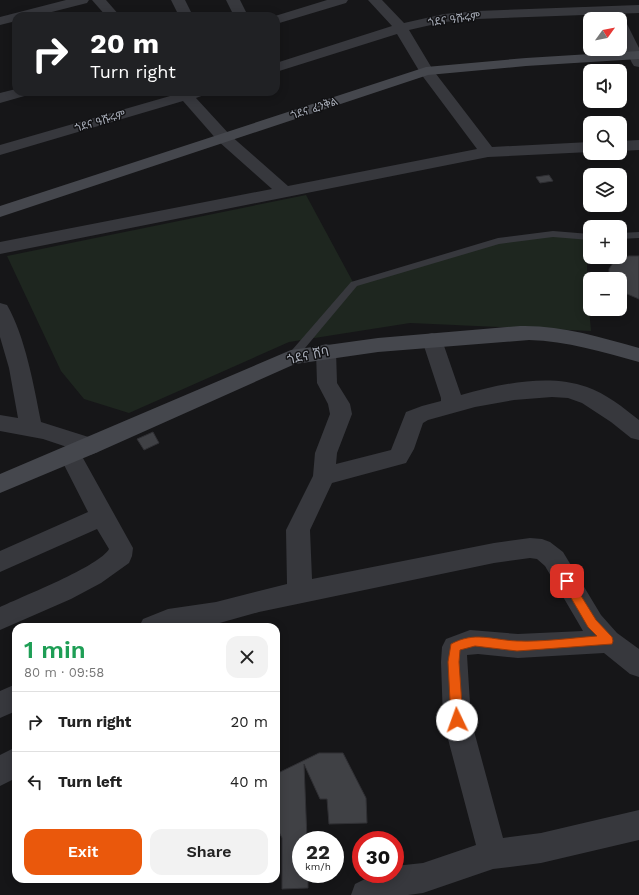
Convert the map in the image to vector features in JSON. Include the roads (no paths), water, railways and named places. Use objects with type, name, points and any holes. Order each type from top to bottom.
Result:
[{"type":"street","points":[[36,12],[82,0]]},
{"type":"street","points":[[98,0],[109,12]]},
{"type":"street","points":[[178,0],[184,12]]},
{"type":"street","points":[[233,0],[240,12]]},
{"type":"street","points":[[280,19],[340,0]]},
{"type":"street","points":[[375,0],[401,28],[426,71],[488,152]]},
{"type":"street","name":"ጎደና ዓሹሩም","points":[[280,67],[401,28],[444,18],[639,9]]},
{"type":"street","points":[[0,21],[12,18]]},
{"type":"street","points":[[627,37],[638,57]]},
{"type":"street","name":"ጎደና ፈንቅል","points":[[0,212],[426,71],[526,62],[638,57]]},
{"type":"street","points":[[0,98],[12,95]]},
{"type":"street","name":"ጎደና ዓሹሩም","points":[[0,150],[179,96]]},
{"type":"street","points":[[191,96],[224,138],[286,193]]},
{"type":"street","points":[[627,146],[639,145]]},
{"type":"street","points":[[0,248],[286,193],[488,152],[583,147]]},
{"type":"street","points":[[0,310],[10,333],[22,381],[31,429]]},
{"type":"street","name":"ጎደና ሸባ","points":[[0,484],[70,455],[291,357],[326,350],[432,340],[538,333],[578,338],[639,355]]},
{"type":"street","points":[[432,340],[452,398],[451,405]]},
{"type":"street","points":[[300,593],[298,530],[324,476],[326,453],[341,414],[339,404],[327,383],[326,350]]},
{"type":"street","points":[[324,476],[398,457],[403,449],[414,418],[428,411],[446,408],[451,405],[483,397],[514,392],[564,389],[582,393],[628,422],[639,432]]},
{"type":"street","points":[[0,424],[31,429],[90,446]]},
{"type":"street","points":[[0,619],[80,581],[113,563],[120,556],[121,548],[102,516],[70,455]]},
{"type":"street","points":[[0,562],[102,516]]},
{"type":"street","points":[[161,623],[168,620],[215,620],[259,601],[494,553],[530,548],[542,550],[554,559],[592,623],[608,641],[639,665]]},
{"type":"street","points":[[493,854],[457,720],[454,662],[455,647],[475,641],[517,646],[608,641]]},
{"type":"street","points":[[0,706],[12,699]]},
{"type":"street","points":[[0,772],[12,764]]},
{"type":"street","points":[[366,895],[391,882],[423,878],[493,854],[541,848],[639,825]]},
{"type":"lane","points":[[291,357],[354,284],[498,241],[553,234],[583,236]]},
{"type":"lane","points":[[627,236],[639,235]]}]
